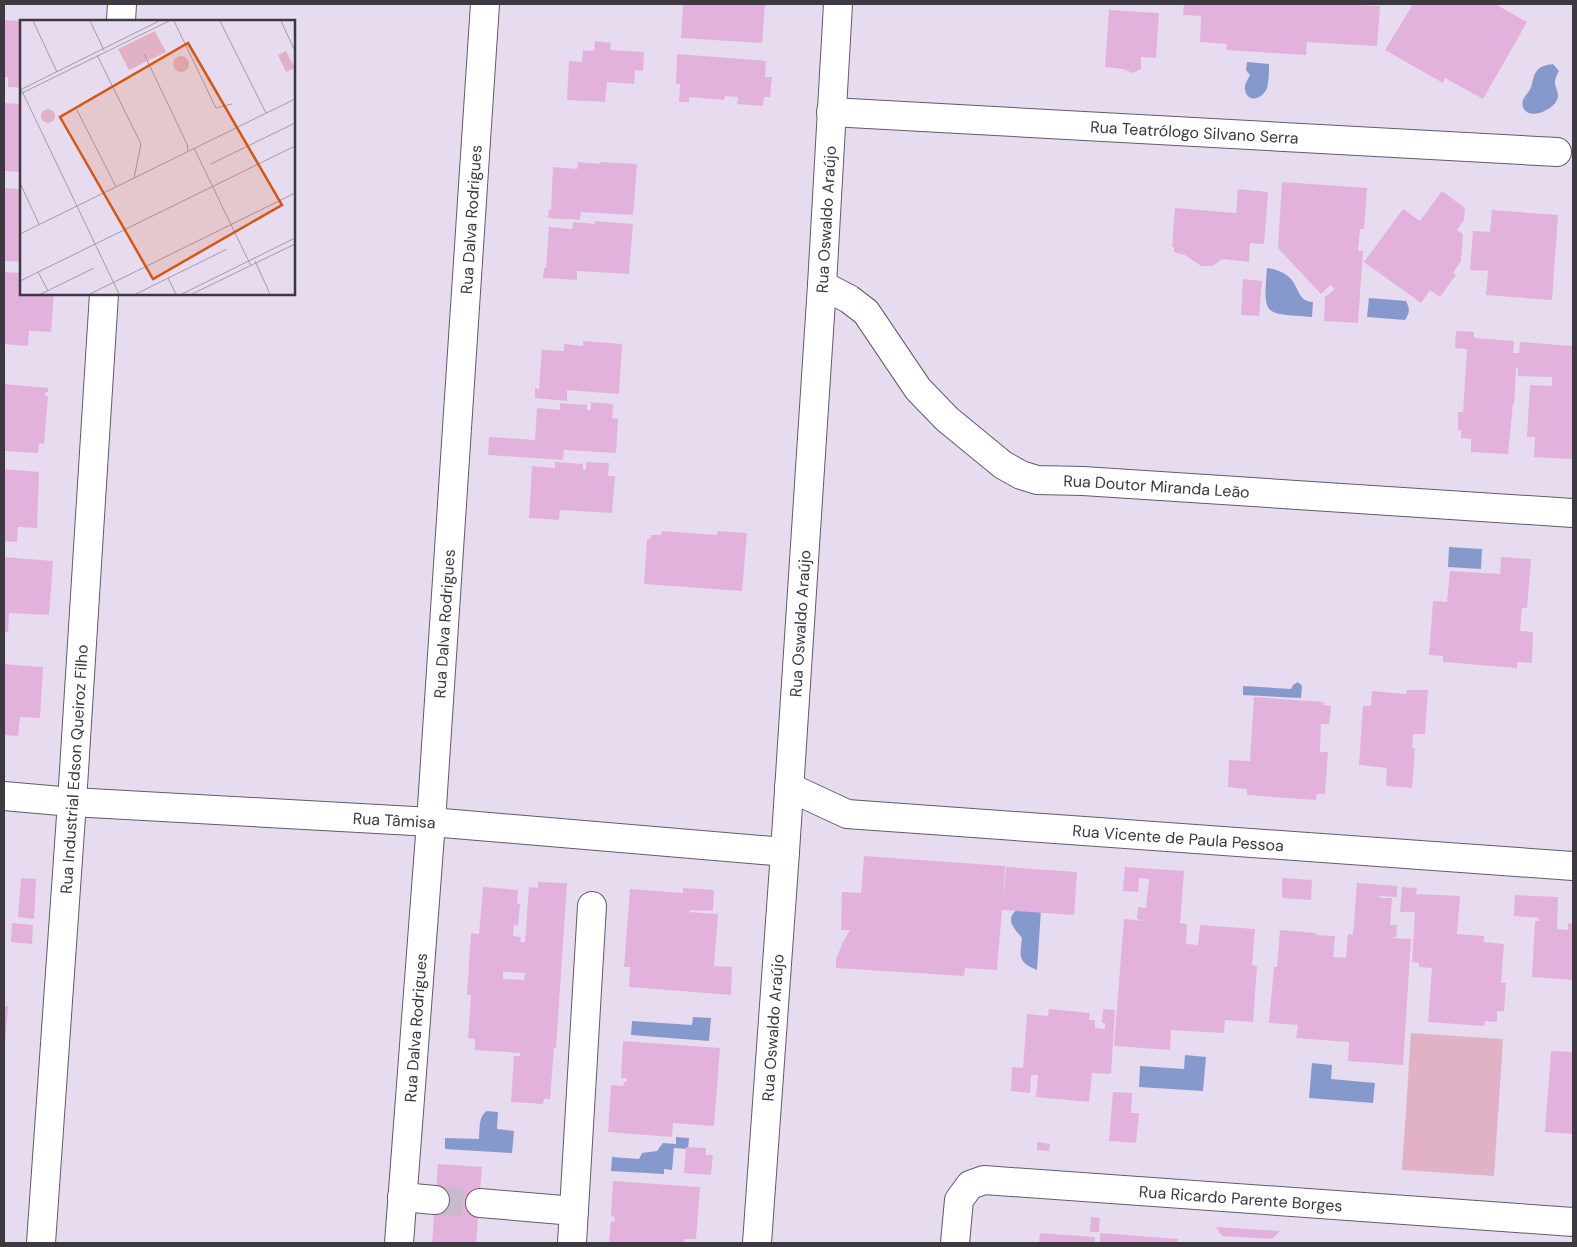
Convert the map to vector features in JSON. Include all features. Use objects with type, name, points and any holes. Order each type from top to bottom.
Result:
[{"type":"street","points":[[121,20],[122,4]]},
{"type":"street","name":"Rua Dalva Rodrigues","points":[[399,1243],[431,822],[485,4]]},
{"type":"street","name":"Rua Oswaldo Araújo","points":[[758,1243],[822,285],[838,4]]},
{"type":"street","name":"Rua Teatrólogo Silvano Serra","points":[[831,112],[1557,152]]},
{"type":"street","name":"Rua Doutor Miranda Leão","points":[[822,285],[849,299],[866,312],[918,389],[947,420],[1003,465],[1021,475],[1037,480],[1083,481],[1573,513]]},
{"type":"street","name":"Rua Industrial Edson Queiroz Filho","points":[[41,1243],[72,802],[104,295]]},
{"type":"street","name":"Rua Vicente de Paula Pessoa","points":[[789,787],[847,814],[1573,866]]},
{"type":"street","name":"Rua Tâmisa","points":[[4,796],[72,802],[431,822],[785,852]]},
{"type":"street","points":[[572,1243],[592,906]]},
{"type":"street","name":"Rua Ricardo Parente Borges","points":[[955,1243],[959,1200],[970,1185],[984,1180],[1573,1222]]},
{"type":"street","points":[[402,1196],[435,1200]]},
{"type":"street","points":[[480,1203],[574,1211]]},
{"type":"shaded area","points":[[1411,1033],[1503,1039],[1494,1176],[1402,1170]]},
{"type":"water","points":[[1247,62],[1269,64],[1267,88],[1262,95],[1256,98],[1249,97],[1245,90],[1250,75],[1246,70]]},
{"type":"water","points":[[1553,64],[1559,71],[1555,82],[1558,95],[1557,100],[1550,108],[1540,113],[1535,114],[1526,111],[1522,104],[1530,90],[1535,74],[1541,67]]},
{"type":"water","points":[[1267,268],[1288,276],[1304,300],[1313,302],[1312,317],[1284,315],[1270,310],[1266,296]]},
{"type":"water","points":[[1369,298],[1406,301],[1409,308],[1408,315],[1405,320],[1367,317]]},
{"type":"water","points":[[1449,547],[1482,549],[1481,569],[1448,567]]},
{"type":"water","points":[[1298,682],[1302,686],[1301,698],[1243,695],[1243,686],[1291,689]]},
{"type":"water","points":[[1019,908],[1041,909],[1037,970],[1026,964],[1021,958],[1022,938],[1011,923],[1014,912]]},
{"type":"water","points":[[693,1017],[711,1018],[709,1041],[631,1035],[632,1021],[692,1025]]},
{"type":"water","points":[[1185,1055],[1206,1057],[1203,1091],[1139,1087],[1140,1066],[1184,1069]]},
{"type":"water","points":[[1312,1063],[1332,1065],[1331,1079],[1375,1083],[1373,1103],[1309,1098]]},
{"type":"water","points":[[487,1111],[498,1112],[497,1129],[514,1131],[512,1153],[445,1149],[445,1138],[479,1139],[482,1116]]},
{"type":"water","points":[[676,1137],[689,1138],[688,1149],[674,1148],[672,1170],[664,1169],[664,1174],[611,1171],[612,1157],[639,1159],[642,1153],[657,1151],[663,1143],[676,1144]]},
{"type":"building","points":[[683,4],[765,4],[762,43],[681,38]]},
{"type":"building","points":[[1184,4],[1342,4],[1380,6],[1377,46],[1307,42],[1306,55],[1226,50],[1227,44],[1200,42],[1201,16],[1183,15]]},
{"type":"building","points":[[1413,4],[1495,4],[1527,22],[1483,99],[1445,78],[1443,83],[1385,50]]},
{"type":"building","points":[[1109,10],[1159,13],[1156,58],[1141,57],[1141,69],[1133,73],[1123,69],[1105,67]]},
{"type":"building","points":[[4,20],[20,21],[20,88],[8,87],[8,77],[4,77]]},
{"type":"building","points":[[595,41],[611,43],[610,50],[644,52],[643,71],[635,70],[634,84],[607,82],[605,102],[567,100],[569,61],[582,62],[583,50],[594,51]]},
{"type":"building","points":[[677,54],[766,61],[765,77],[772,77],[770,97],[764,97],[763,106],[737,104],[738,97],[725,96],[724,100],[689,97],[689,102],[679,102],[680,84],[676,84]]},
{"type":"building","points":[[4,103],[20,104],[20,172],[4,171]]},
{"type":"building","points":[[578,162],[637,164],[633,215],[581,212],[580,220],[548,218],[549,209],[551,210],[553,167],[577,169]]},
{"type":"building","points":[[1282,182],[1367,188],[1364,229],[1360,229],[1358,251],[1363,251],[1358,323],[1324,321],[1325,297],[1335,289],[1330,285],[1321,294],[1278,248]]},
{"type":"building","points":[[4,188],[20,189],[20,262],[4,261]]},
{"type":"building","points":[[1238,189],[1268,192],[1264,244],[1250,243],[1249,262],[1222,259],[1213,266],[1201,266],[1185,255],[1174,252],[1174,247],[1172,247],[1175,208],[1236,213]]},
{"type":"building","points":[[1442,191],[1465,208],[1464,220],[1457,230],[1463,234],[1461,261],[1453,273],[1456,275],[1440,297],[1430,290],[1421,303],[1364,262],[1403,209],[1420,221]]},
{"type":"building","points":[[1492,210],[1558,215],[1552,300],[1486,295],[1488,271],[1470,270],[1473,231],[1490,232]]},
{"type":"building","points":[[595,221],[633,224],[629,274],[577,271],[577,280],[543,278],[544,268],[546,268],[549,227],[572,229],[573,222],[595,224]]},
{"type":"building","points":[[4,272],[20,273],[20,295],[54,295],[51,332],[29,331],[28,346],[4,344]]},
{"type":"building","points":[[1243,279],[1262,281],[1259,316],[1241,315]]},
{"type":"building","points":[[1456,331],[1474,332],[1474,338],[1514,341],[1513,353],[1519,353],[1520,342],[1573,346],[1573,459],[1534,457],[1535,437],[1527,437],[1530,385],[1552,386],[1552,377],[1518,376],[1518,368],[1516,368],[1508,454],[1471,452],[1471,439],[1461,438],[1461,430],[1458,431],[1458,412],[1463,412],[1467,349],[1455,348]]},
{"type":"building","points":[[583,341],[622,344],[619,394],[567,390],[567,401],[535,398],[535,388],[539,389],[542,350],[564,351],[564,344],[583,346]]},
{"type":"building","points":[[4,384],[48,388],[45,396],[48,396],[44,444],[39,443],[38,453],[4,451]]},
{"type":"building","points":[[591,402],[613,404],[612,418],[618,419],[616,453],[564,450],[563,460],[488,455],[489,437],[535,440],[537,408],[560,410],[560,403],[587,405],[587,410],[591,410]]},
{"type":"building","points":[[555,462],[583,464],[583,470],[586,470],[586,462],[609,463],[608,476],[615,476],[612,513],[560,510],[559,520],[529,518],[532,466],[555,468]]},
{"type":"building","points":[[4,469],[39,472],[37,528],[18,527],[17,542],[4,541]]},
{"type":"building","points":[[662,531],[717,535],[718,531],[747,533],[742,591],[644,584],[647,539],[650,539],[651,535],[661,535]]},
{"type":"building","points":[[4,557],[53,561],[49,615],[9,613],[8,632],[4,632]]},
{"type":"building","points":[[1501,557],[1531,559],[1527,608],[1522,608],[1520,631],[1533,632],[1532,663],[1517,662],[1517,668],[1443,662],[1443,656],[1429,655],[1433,601],[1447,602],[1450,571],[1500,574]]},
{"type":"building","points":[[4,664],[43,667],[40,718],[20,717],[18,736],[4,735]]},
{"type":"building","points":[[1407,690],[1428,690],[1425,734],[1413,734],[1412,748],[1415,748],[1412,788],[1386,786],[1387,768],[1359,765],[1363,706],[1371,706],[1372,691],[1406,694]]},
{"type":"building","points":[[1254,697],[1324,702],[1323,705],[1331,706],[1329,724],[1321,724],[1320,752],[1328,752],[1325,794],[1317,794],[1316,800],[1247,795],[1247,789],[1228,787],[1229,760],[1250,761]]},
{"type":"building","points":[[864,856],[1005,866],[1003,902],[1006,867],[1077,872],[1074,915],[1002,910],[997,970],[965,968],[964,976],[836,968],[836,960],[850,930],[841,930],[842,892],[861,893]]},
{"type":"building","points":[[1125,867],[1184,871],[1180,923],[1187,924],[1186,944],[1198,945],[1200,925],[1255,929],[1252,965],[1257,966],[1253,1022],[1225,1020],[1224,1033],[1171,1030],[1170,1050],[1114,1046],[1124,919],[1145,921],[1137,919],[1138,907],[1146,908],[1149,879],[1139,878],[1138,892],[1123,891]]},
{"type":"building","points":[[21,878],[36,879],[34,919],[18,917]]},
{"type":"building","points":[[1282,878],[1312,880],[1311,900],[1282,898]]},
{"type":"building","points":[[538,882],[567,883],[556,1048],[554,1048],[550,1099],[544,1099],[543,1104],[511,1102],[514,1056],[520,1056],[520,1053],[475,1050],[475,1039],[468,1038],[471,995],[467,995],[471,933],[479,934],[483,887],[518,890],[517,903],[520,904],[518,926],[514,925],[513,936],[521,937],[520,942],[525,942],[529,887],[538,888]],"holes":[[[503,972],[525,973],[524,980],[503,979]]]},
{"type":"building","points":[[1357,883],[1397,886],[1397,897],[1379,896],[1380,898],[1392,898],[1390,925],[1397,925],[1396,937],[1389,938],[1411,939],[1403,1065],[1348,1061],[1349,1042],[1296,1038],[1298,1025],[1269,1023],[1274,967],[1277,967],[1280,930],[1335,936],[1333,957],[1346,958],[1348,934],[1353,935]]},
{"type":"building","points":[[1402,887],[1417,888],[1416,894],[1460,896],[1457,934],[1484,936],[1484,942],[1504,944],[1501,983],[1506,983],[1504,1011],[1497,1011],[1497,1022],[1485,1021],[1484,1026],[1428,1022],[1432,968],[1419,967],[1419,963],[1412,962],[1415,912],[1400,912]]},
{"type":"building","points":[[683,888],[714,890],[713,911],[690,910],[689,912],[718,914],[714,966],[732,967],[731,995],[629,987],[630,967],[624,967],[630,889],[683,893]]},
{"type":"building","points":[[1515,895],[1558,897],[1557,929],[1568,930],[1568,923],[1573,924],[1573,980],[1532,977],[1535,921],[1539,921],[1539,918],[1514,916]]},
{"type":"building","points":[[12,923],[33,925],[32,944],[11,942]]},
{"type":"building","points":[[4,1006],[8,1006],[5,1044],[4,1044]]},
{"type":"building","points":[[1049,1009],[1090,1013],[1089,1020],[1095,1020],[1095,1028],[1105,1029],[1105,1023],[1102,1023],[1103,1009],[1115,1010],[1111,1074],[1092,1073],[1089,1102],[1036,1097],[1038,1075],[1031,1075],[1030,1093],[1011,1091],[1012,1067],[1023,1068],[1027,1014],[1048,1016]]},
{"type":"building","points":[[623,1041],[720,1048],[714,1126],[673,1123],[672,1137],[608,1132],[611,1085],[623,1086],[624,1082],[627,1082],[626,1078],[621,1078]]},
{"type":"building","points":[[1551,1051],[1573,1052],[1573,1134],[1545,1132]]},
{"type":"building","points":[[1113,1092],[1132,1093],[1131,1113],[1139,1113],[1136,1143],[1109,1141]]},
{"type":"building","points":[[1037,1142],[1050,1144],[1049,1151],[1037,1150]]},
{"type":"building","points":[[686,1147],[706,1148],[706,1155],[713,1155],[711,1175],[684,1173]]},
{"type":"building","points":[[438,1164],[482,1167],[476,1243],[432,1243]]},
{"type":"building","points":[[613,1181],[700,1187],[696,1239],[685,1239],[684,1243],[609,1243],[611,1221],[614,1222],[615,1217],[611,1216]]},
{"type":"building","points":[[1091,1217],[1100,1218],[1099,1232],[1090,1232]]},
{"type":"building","points":[[1216,1227],[1280,1231],[1272,1239],[1222,1236]]},
{"type":"building","points":[[1040,1233],[1095,1237],[1095,1243],[1039,1243]]},
{"type":"building","points":[[1100,1233],[1178,1239],[1177,1243],[1100,1243]]},
{"type":"tunnel","points":[[435,1200],[480,1203]]}]
